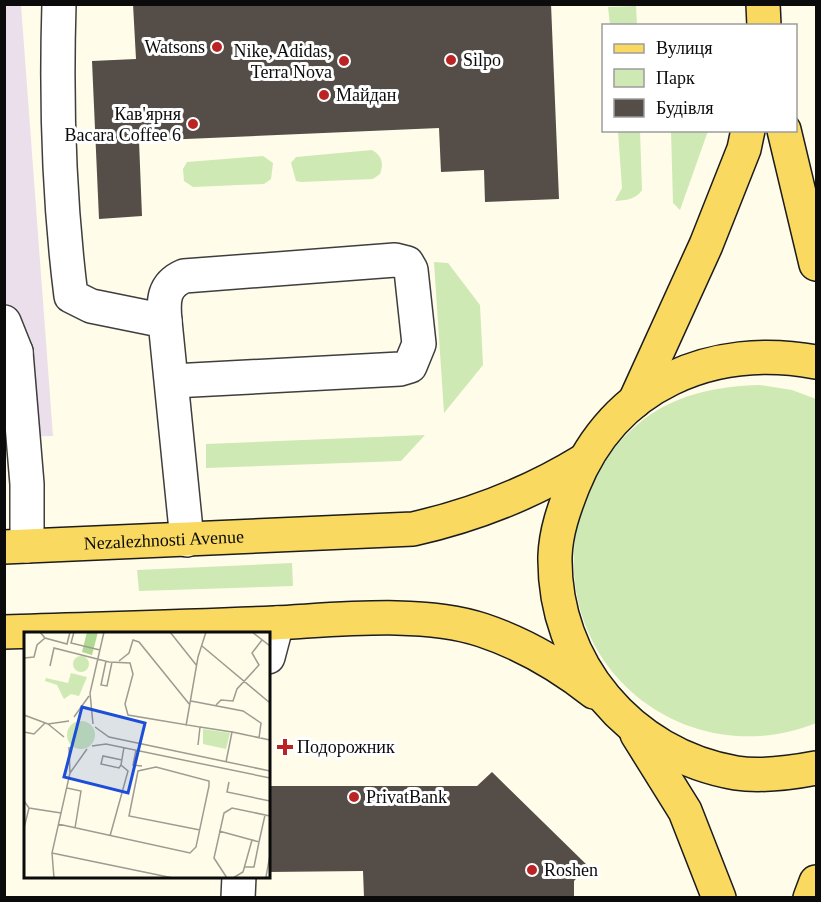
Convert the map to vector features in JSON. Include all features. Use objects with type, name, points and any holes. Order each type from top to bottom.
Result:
[{"type":"main road","points":[[763,4],[764,24]]},
{"type":"main road","points":[[635,401],[706,245],[744,149],[748,132]]},
{"type":"main road","points":[[784,132],[816,264]]},
{"type":"main road","points":[[604,700],[582,668],[566,632],[557,594],[555,555],[561,516],[583,461],[606,428],[635,401],[668,380],[705,364],[744,356],[783,356],[816,362]]},
{"type":"main road","name":"Nezalezhnosti Avenue","points":[[16,546],[413,529],[454,520],[512,500],[583,461]]},
{"type":"main road","points":[[4,632],[277,623],[326,619],[404,619],[447,623],[482,630],[525,649],[574,677],[651,741],[692,761],[736,773],[783,774],[816,768]]},
{"type":"main road","points":[[632,727],[684,811],[719,897]]},
{"type":"main road","points":[[810,897],[816,882]]},
{"type":"lane","points":[[59,4],[57,58],[66,259],[71,296],[91,306],[165,321]]},
{"type":"lane","points":[[173,381],[400,369],[410,366],[419,344],[411,270],[406,263],[394,260],[184,276],[169,285],[163,300],[173,381],[187,540]]},
{"type":"lane","points":[[8,342],[27,484],[16,546]]},
{"type":"lane","points":[[270,649],[277,623]]},
{"type":"lane","points":[[238,897],[240,878]]},
{"type":"shaded area","points":[[4,5],[21,5],[53,436],[5,437]]},
{"type":"green space","points":[[636,6],[637,24],[610,24],[608,7]]},
{"type":"green space","points":[[618,132],[640,132],[642,190],[633,198],[615,201],[622,188]]},
{"type":"green space","points":[[671,132],[708,132],[680,210],[673,203]]},
{"type":"green space","points":[[372,150],[380,157],[382,163],[380,174],[373,179],[296,181],[291,163],[296,157]]},
{"type":"green space","points":[[263,156],[273,163],[271,179],[264,184],[193,187],[184,181],[183,169],[187,162]]},
{"type":"green space","points":[[434,262],[448,263],[480,305],[483,365],[444,413]]},
{"type":"green space","points":[[760,385],[792,390],[816,399],[816,723],[770,735],[723,735],[692,727],[648,705],[614,673],[590,635],[576,593],[574,548],[583,504],[604,462],[637,425],[664,406],[679,399],[727,387]]},
{"type":"green space","points":[[425,435],[401,461],[206,468],[206,444]]},
{"type":"green space","points":[[292,563],[293,586],[139,591],[137,570]]},
{"type":"building","name":"Майдан","points":[[133,4],[551,4],[559,199],[485,202],[484,170],[441,172],[439,128],[139,141],[142,216],[99,219],[92,61],[136,59]]},
{"type":"building","points":[[492,772],[588,866],[574,881],[574,897],[364,897],[363,871],[270,872],[270,786],[477,786]]},
{"type":"place","name":"Watsons","points":[[217,47]]},
{"type":"place","name":"Silpo","points":[[451,60]]},
{"type":"place","name":"Nike, Adidas, Terra Nova","points":[[344,61]]},
{"type":"place","name":"Майдан","points":[[324,95]]},
{"type":"place","name":"Кав'ярня Bacara Coffee 6","points":[[193,124]]},
{"type":"place","name":"Подорожник","points":[[285,747]]},
{"type":"place","name":"PrivatBank","points":[[354,797]]},
{"type":"place","name":"Roshen","points":[[532,870]]}]
